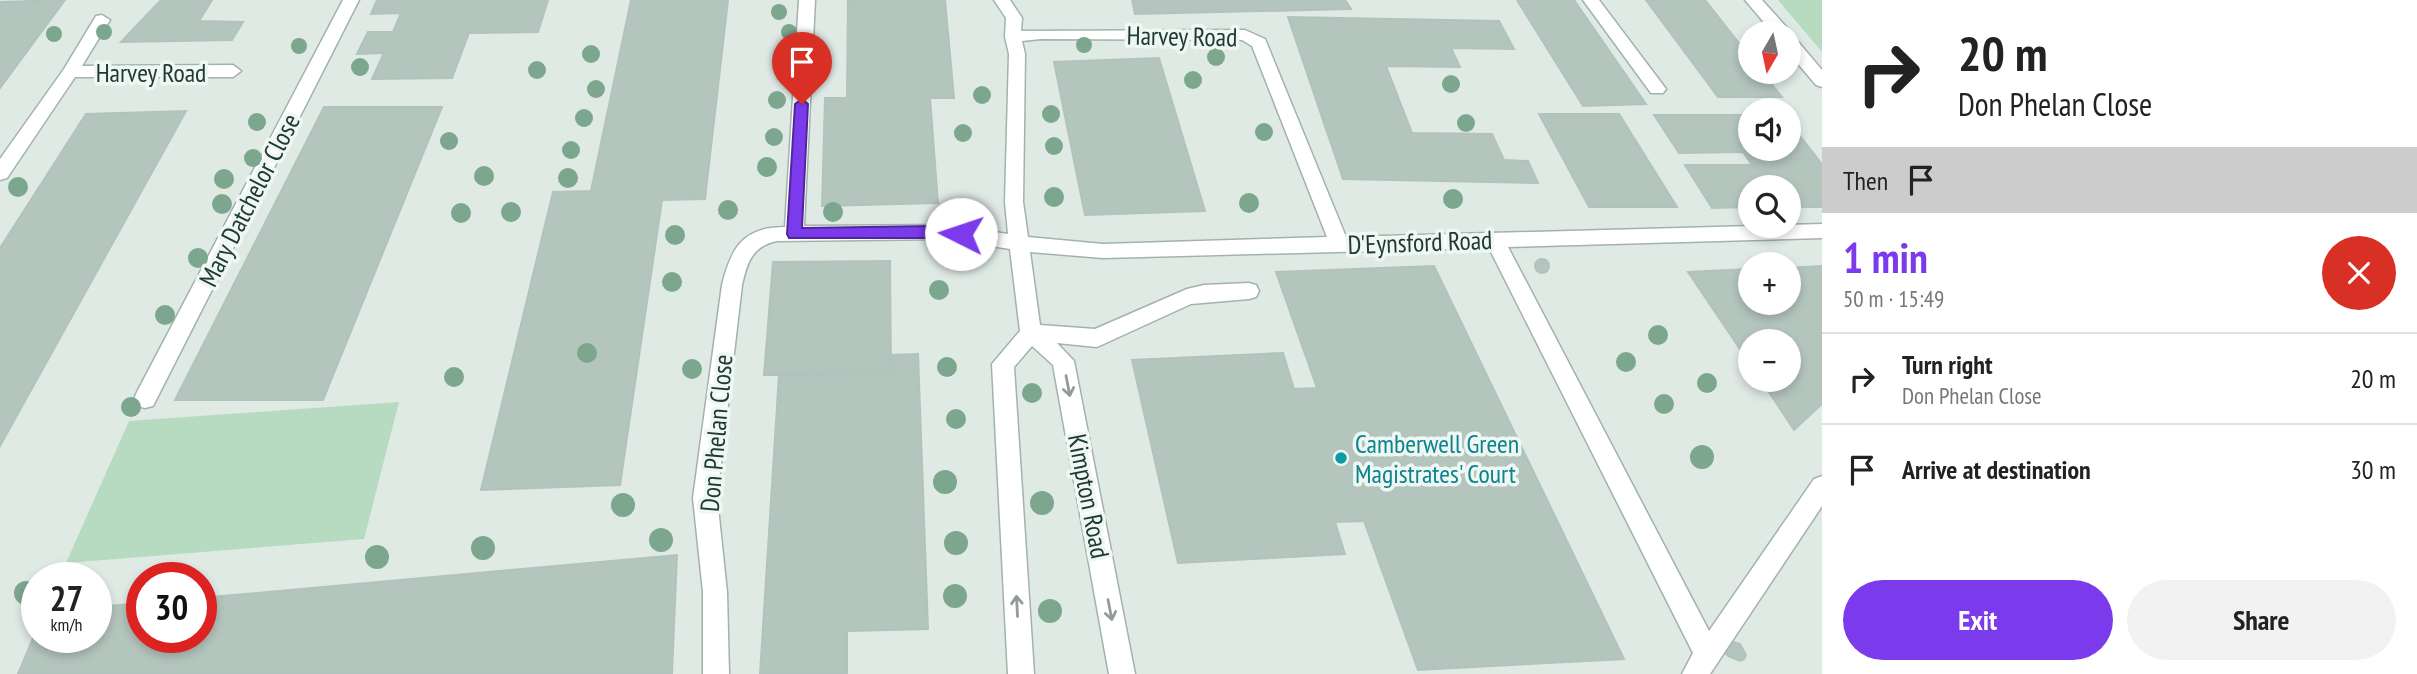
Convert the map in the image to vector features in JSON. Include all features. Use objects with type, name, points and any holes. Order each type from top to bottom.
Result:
[{"type":"street","name":"Mary Datchelor Close","points":[[145,399],[351,0]]},
{"type":"street","points":[[794,234],[807,0]]},
{"type":"street","points":[[1002,0],[1004,7],[1013,15],[1013,37],[1017,54],[1014,202],[1031,333]]},
{"type":"street","points":[[1591,0],[1657,89]]},
{"type":"street","points":[[1753,0],[1771,21]]},
{"type":"street","points":[[0,173],[70,72],[102,20]]},
{"type":"street","name":"Harvey Road","points":[[1013,37],[1041,34],[1245,35],[1259,43],[1340,245]]},
{"type":"street","points":[[1801,56],[1822,81]]},
{"type":"street","name":"Harvey Road","points":[[70,72],[233,71]]},
{"type":"street","name":"D'Eynsford Road","points":[[1018,243],[1102,251],[1822,231]]},
{"type":"street","name":"Don Phelan Close","points":[[716,674],[715,592],[705,498],[732,285],[738,261],[750,244],[761,237],[794,234],[932,232],[1018,243]]},
{"type":"street","points":[[1495,240],[1701,664],[1822,486]]},
{"type":"street","points":[[1031,333],[1097,338],[1187,297],[1204,293],[1249,291]]},
{"type":"street","points":[[1021,674],[1003,364],[1031,333]]},
{"type":"street","name":"Kimpton Road","points":[[1031,333],[1063,361],[1122,674]]},
{"type":"green space","points":[[1778,0],[1822,0],[1822,52],[1801,27],[1801,21],[1796,21]]},
{"type":"green space","points":[[399,402],[364,539],[66,562],[129,421]]},
{"type":"building","points":[[65,0],[0,88],[0,2]]},
{"type":"building","points":[[161,0],[212,0],[199,21],[243,22],[232,40],[121,42]]},
{"type":"building","points":[[377,0],[548,0],[538,32],[469,33],[452,78],[372,79],[384,53],[357,54],[368,32],[393,32],[401,13],[371,14]]},
{"type":"building","points":[[631,0],[728,0],[705,199],[662,200],[620,485],[481,490],[553,192],[591,191]]},
{"type":"building","points":[[848,0],[945,0],[954,98],[930,98],[938,203],[822,206],[825,98],[847,98]]},
{"type":"building","points":[[1132,0],[1345,0],[1351,9],[1135,14]]},
{"type":"building","points":[[1517,0],[1574,0],[1646,104],[1583,106]]},
{"type":"building","points":[[1646,0],[1705,0],[1738,42],[1738,84],[1772,84],[1782,97],[1718,97]]},
{"type":"building","points":[[1288,17],[1499,21],[1514,49],[1451,48],[1460,67],[1386,66],[1412,133],[1492,134],[1504,160],[1528,161],[1538,183],[1343,179]]},
{"type":"building","points":[[1159,58],[1205,211],[1085,215],[1054,62]]},
{"type":"building","points":[[324,107],[442,107],[323,400],[175,400]]},
{"type":"building","points":[[186,111],[0,446],[0,248],[86,114]]},
{"type":"building","points":[[1539,114],[1619,114],[1677,207],[1589,207]]},
{"type":"building","points":[[1654,115],[1738,115],[1738,152],[1679,153]]},
{"type":"building","points":[[1801,137],[1818,159],[1801,159]]},
{"type":"building","points":[[1818,159],[1822,165],[1822,207],[1801,207],[1801,175],[1738,175],[1738,207],[1712,208],[1685,165],[1752,165],[1749,161]]},
{"type":"building","points":[[1539,259],[1545,259],[1549,266],[1545,273],[1539,273],[1535,269],[1535,263]]},
{"type":"building","points":[[890,261],[891,373],[764,375],[773,262]]},
{"type":"building","name":"Camberwell Green Magistrates' Court","points":[[1434,266],[1624,659],[1418,670],[1364,521],[1335,522],[1345,554],[1178,563],[1132,360],[1283,353],[1294,389],[1317,388],[1276,272]]},
{"type":"building","points":[[1822,266],[1822,404],[1794,430],[1769,392],[1801,392],[1801,329],[1738,329],[1738,346],[1688,272],[1738,270],[1738,315],[1801,315],[1801,267]]},
{"type":"building","points":[[918,354],[928,629],[847,631],[847,674],[760,674],[779,375],[891,373],[891,355]]},
{"type":"building","points":[[677,555],[672,674],[18,674],[27,653],[112,653],[112,606],[126,604],[126,653],[217,653],[217,597]]},
{"type":"building","points":[[1728,640],[1740,644],[1746,655],[1744,659],[1740,661],[1728,656],[1723,650]]},
{"type":"place","name":"Camberwell Green Magistrates' Court","points":[[1341,458]]},
{"type":"route","points":[[802,104],[794,234],[961,234]]}]
